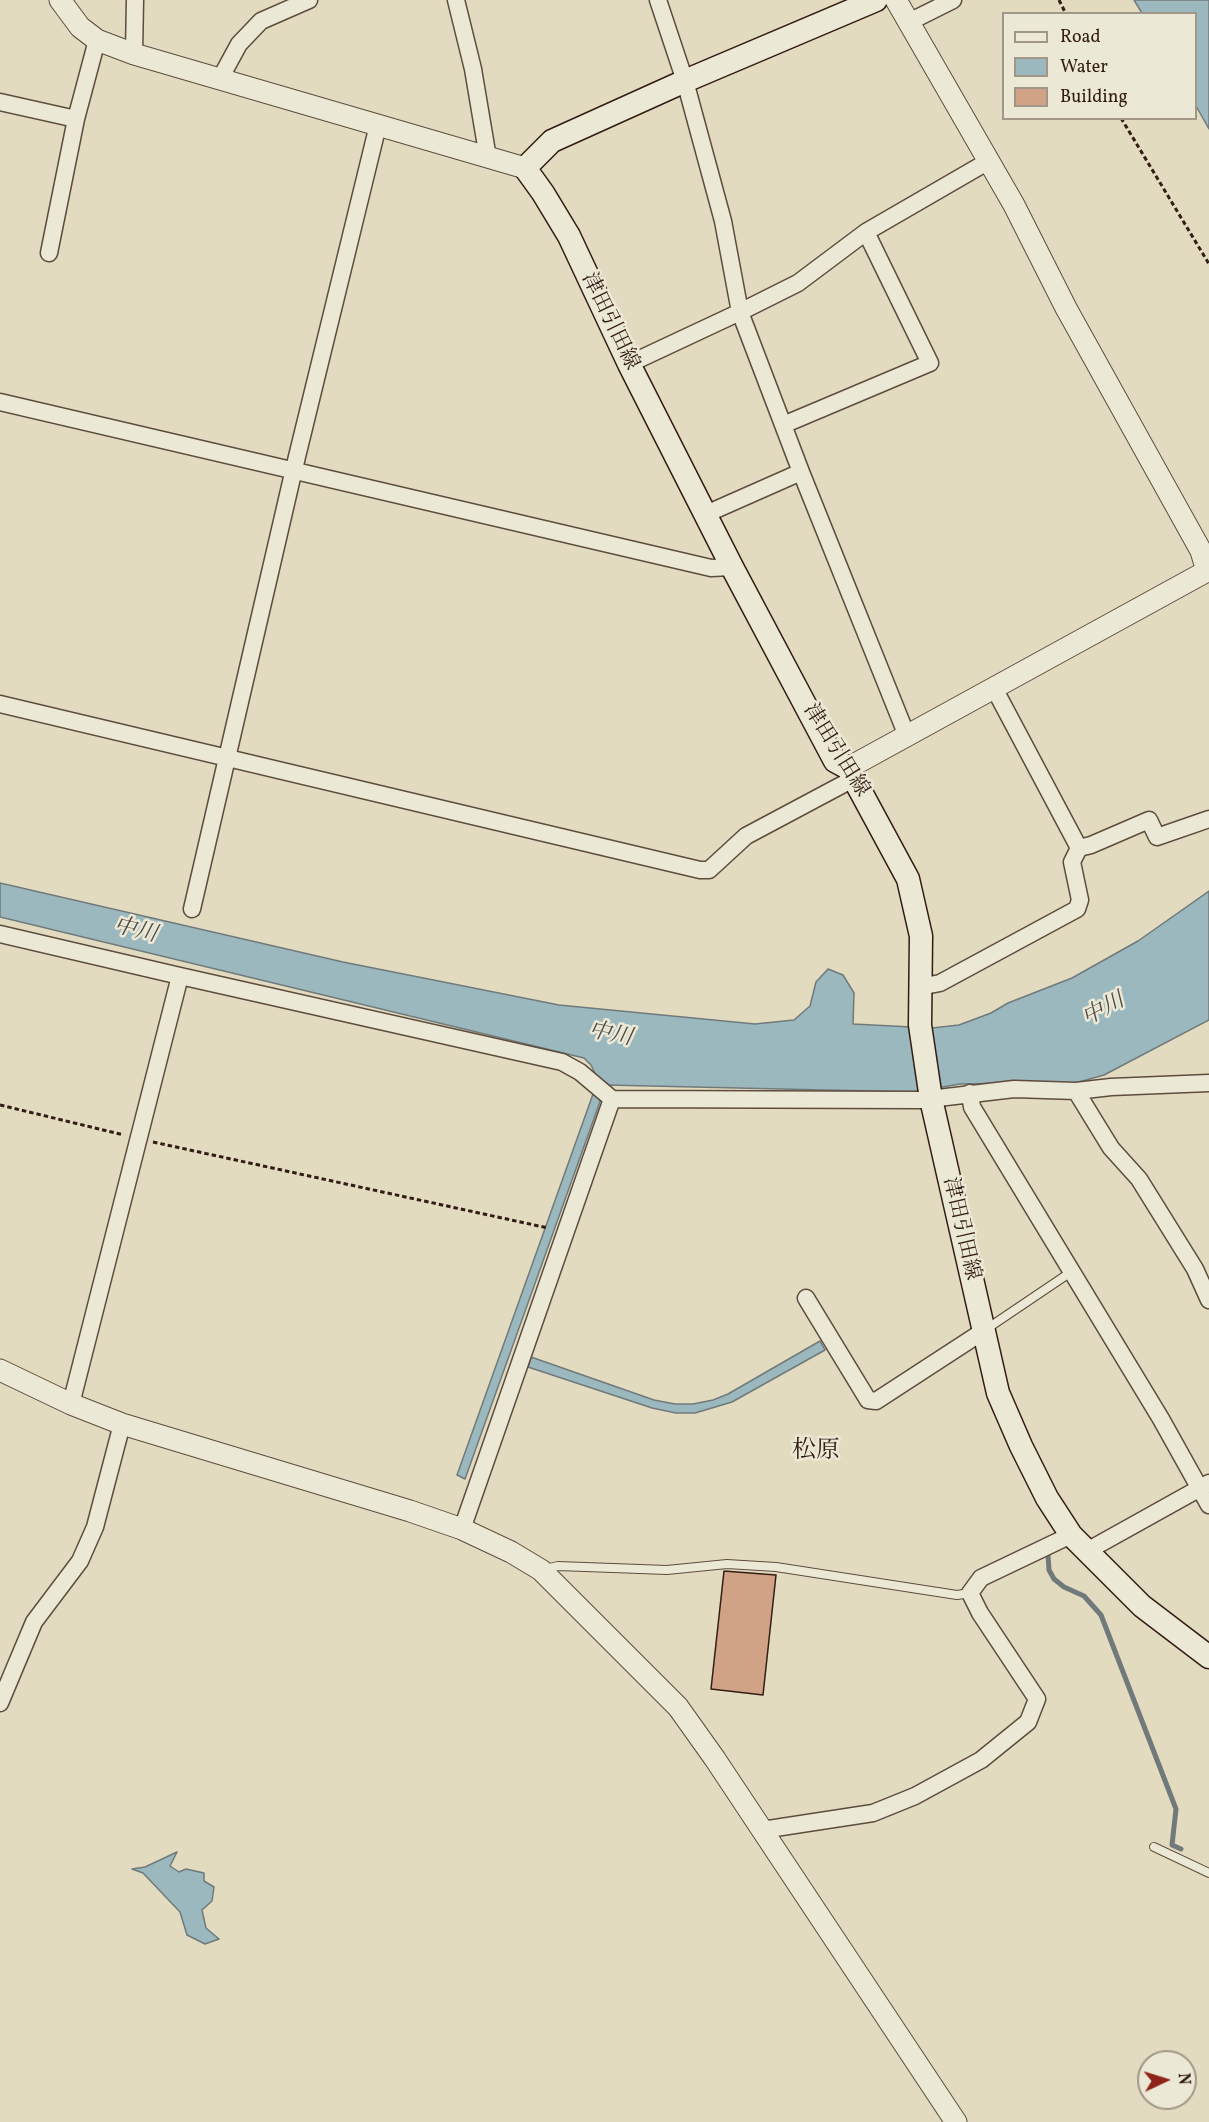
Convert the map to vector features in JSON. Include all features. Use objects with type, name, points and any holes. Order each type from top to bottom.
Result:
[{"type":"main road","points":[[525,168],[552,141],[685,81],[876,0]]},
{"type":"main road","name":"津田引田線","points":[[525,168],[569,236],[629,364],[732,567],[836,761],[851,773],[908,879],[921,936],[920,1025],[930,1095],[982,1332],[998,1393],[1021,1446],[1047,1498],[1071,1535],[1142,1606],[1209,1657]]},
{"type":"street","points":[[60,0],[80,27],[97,40],[134,54],[525,168]]},
{"type":"street","points":[[134,54],[135,0]]},
{"type":"street","points":[[220,79],[239,44],[261,21],[309,0]]},
{"type":"street","points":[[456,0],[473,69],[488,158]]},
{"type":"street","points":[[658,0],[685,81],[723,221],[740,312],[906,736]]},
{"type":"street","points":[[0,704],[700,870],[709,870],[746,836],[851,773],[906,736],[1208,572],[1201,551],[1071,318],[1014,205],[987,162],[896,0]]},
{"type":"street","points":[[909,22],[953,0]]},
{"type":"street","points":[[49,253],[76,119],[97,40]]},
{"type":"street","points":[[0,102],[76,119]]},
{"type":"street","points":[[192,909],[294,470],[378,125]]},
{"type":"street","points":[[629,364],[798,283],[866,231],[987,162]]},
{"type":"street","points":[[783,425],[930,363],[866,231]]},
{"type":"street","points":[[0,402],[711,568],[732,567]]},
{"type":"street","points":[[706,514],[801,472]]},
{"type":"street","points":[[993,688],[1079,848]]},
{"type":"street","points":[[919,987],[940,983],[1077,909],[1080,900],[1072,862],[1079,848],[1149,820],[1157,837],[1209,819]]},
{"type":"street","points":[[0,934],[562,1062],[580,1072],[612,1099],[930,1095],[1014,1089],[1076,1091],[1111,1087],[1209,1083]]},
{"type":"street","points":[[71,1404],[180,976]]},
{"type":"street","points":[[1076,1091],[1111,1148],[1139,1179],[1195,1269],[1209,1300]]},
{"type":"street","points":[[970,1093],[972,1107],[1161,1419],[1204,1485],[1209,1505]]},
{"type":"street","points":[[462,1529],[612,1099]]},
{"type":"street","points":[[806,1298],[868,1400],[876,1401],[982,1332]]},
{"type":"street","points":[[0,1370],[71,1404],[122,1424],[410,1511],[462,1529],[511,1552],[541,1570],[678,1707],[956,2122]]},
{"type":"street","points":[[0,1703],[6,1668],[34,1622],[84,1553],[95,1527],[122,1424]]},
{"type":"street","points":[[1087,1551],[1204,1485]]},
{"type":"street","points":[[762,1830],[873,1813],[915,1796],[981,1760],[1028,1722],[1037,1699],[980,1613],[970,1593],[981,1578],[1071,1535]]},
{"type":"lane","points":[[982,1332],[1071,1272]]},
{"type":"lane","points":[[541,1570],[558,1566],[667,1570],[727,1564],[776,1567],[957,1595],[970,1593]]},
{"type":"lane","points":[[1154,1848],[1209,1873]]},
{"type":"path","points":[[1122,120],[1209,264]]},
{"type":"path","points":[[0,1105],[138,1139],[565,1232]]},
{"type":"water","points":[[1134,0],[1209,0],[1209,129],[1197,108],[1197,12],[1141,12]]},
{"type":"water","name":"中川","points":[[0,883],[343,962],[559,1005],[755,1024],[794,1020],[810,1006],[816,982],[828,969],[843,975],[854,993],[853,1024],[932,1028],[959,1025],[1072,978],[1138,941],[1209,891],[1209,1020],[1104,1075],[1068,1085],[960,1084],[913,1092],[606,1085],[465,1479],[457,1475],[598,1080],[591,1065],[584,1058],[0,917]]},
{"type":"water","points":[[820,1341],[825,1350],[732,1402],[695,1413],[676,1413],[652,1408],[528,1367],[531,1357],[654,1400],[675,1404],[693,1404],[728,1394]]},
{"type":"water","points":[[177,1852],[170,1866],[179,1872],[186,1869],[204,1873],[204,1881],[214,1887],[212,1901],[202,1910],[206,1928],[219,1939],[205,1944],[187,1935],[180,1912],[143,1873],[132,1869],[145,1867]]},
{"type":"building","points":[[724,1571],[776,1575],[763,1695],[711,1689]]},
{"type":"waterway","points":[[1048,1555],[1049,1570],[1054,1579],[1064,1587],[1084,1596],[1101,1615],[1176,1809],[1172,1845],[1181,1849]]},
{"type":"district","name":"松原","points":[[816,1453]]}]
